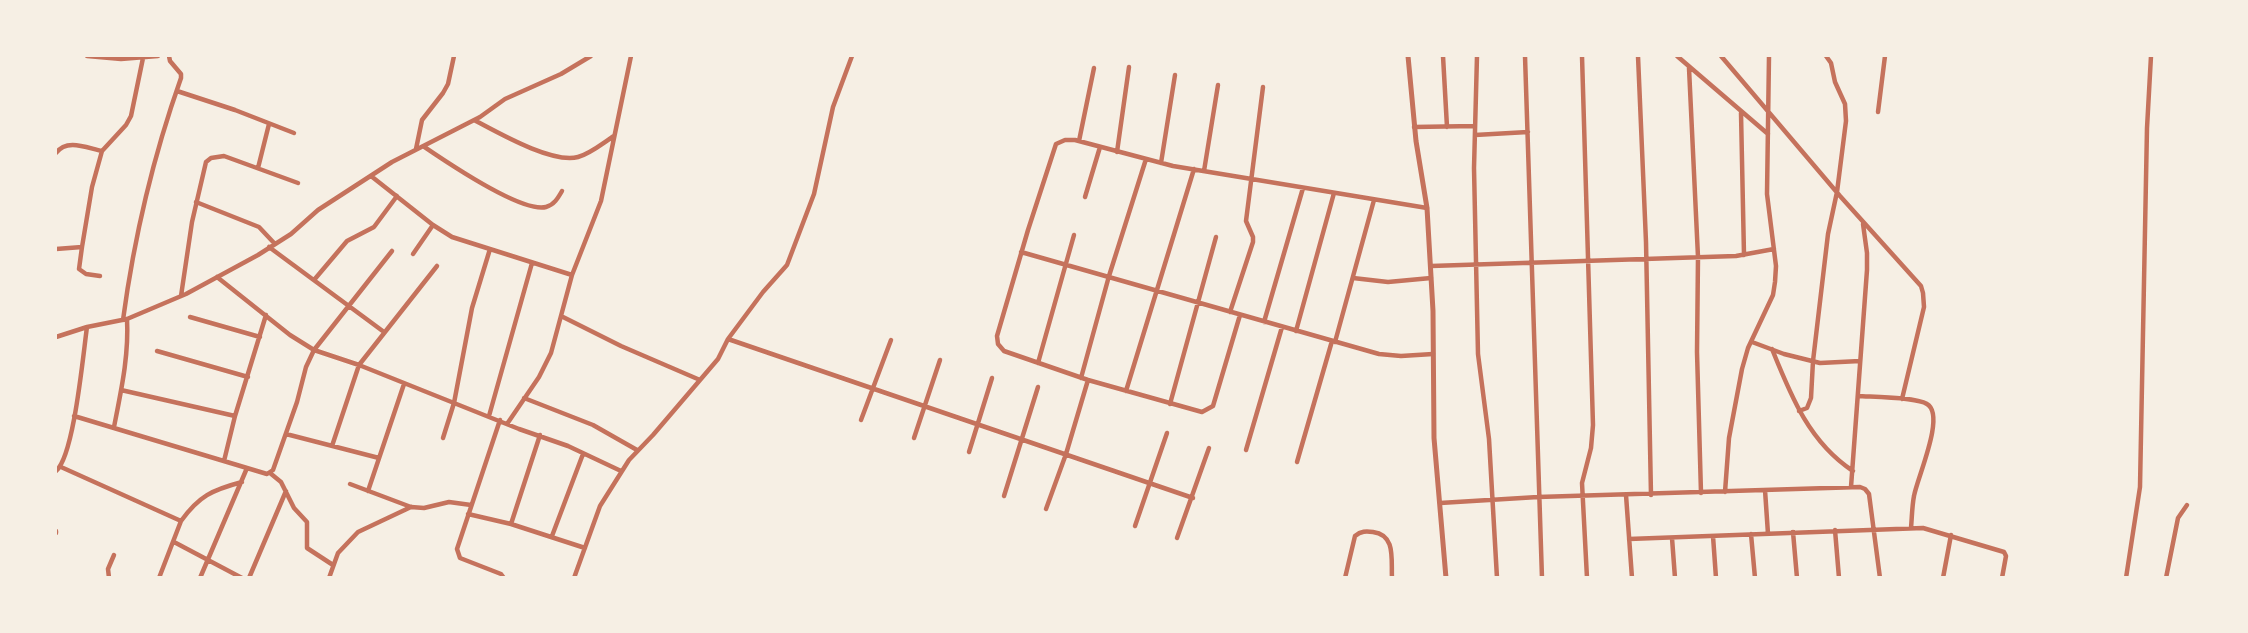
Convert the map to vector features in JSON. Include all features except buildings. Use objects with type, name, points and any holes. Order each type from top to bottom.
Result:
[{"type":"street","points":[[87,56],[121,59],[158,56]]},
{"type":"street","points":[[114,427],[127,348],[125,320],[135,243],[158,151],[181,74],[170,61],[169,56]]},
{"type":"street","points":[[416,149],[422,120],[448,84],[454,56]]},
{"type":"street","points":[[56,337],[87,327],[125,320],[182,296],[291,234],[326,204],[416,149],[474,120],[505,99],[561,74],[591,56]]},
{"type":"street","points":[[507,424],[546,366],[572,275],[600,201],[631,56]]},
{"type":"street","points":[[574,578],[600,506],[621,471],[718,359],[728,339],[763,292],[787,265],[814,194],[833,107],[852,56]]},
{"type":"street","points":[[1408,56],[1414,127],[1427,208],[1431,266],[1434,438],[1446,578]]},
{"type":"street","points":[[1443,56],[1448,127]]},
{"type":"street","points":[[1477,56],[1475,135],[1478,354],[1489,439],[1497,578]]},
{"type":"street","points":[[1525,56],[1542,578]]},
{"type":"street","points":[[1582,56],[1593,425],[1591,448],[1584,473],[1583,497],[1587,578]]},
{"type":"street","points":[[1638,56],[1647,259],[1651,495]]},
{"type":"street","points":[[1677,56],[1768,134]]},
{"type":"street","points":[[1721,56],[1921,286],[1924,307],[1902,399]]},
{"type":"street","points":[[1725,492],[1729,438],[1742,369],[1773,295],[1776,266],[1768,208],[1769,56]]},
{"type":"street","points":[[1799,411],[1807,408],[1810,403],[1829,226],[1837,192],[1846,112],[1831,63],[1826,56]]},
{"type":"street","points":[[1878,112],[1885,56]]},
{"type":"street","points":[[2126,578],[2140,487],[2147,128],[2151,56]]},
{"type":"street","points":[[100,276],[86,274],[79,269],[92,187],[102,151],[126,125],[131,116],[143,57]]},
{"type":"street","points":[[1118,152],[1129,67]]},
{"type":"street","points":[[1079,141],[1094,68]]},
{"type":"street","points":[[1689,68],[1698,257],[1697,352],[1701,493]]},
{"type":"street","points":[[1161,163],[1175,75]]},
{"type":"street","points":[[1204,171],[1218,85]]},
{"type":"street","points":[[1230,312],[1253,242],[1246,221],[1263,87]]},
{"type":"street","points":[[177,91],[294,133]]},
{"type":"street","points":[[1741,113],[1744,255]]},
{"type":"street","points":[[474,120],[514,141],[548,154],[567,158],[582,156],[615,136]]},
{"type":"street","points":[[258,168],[269,124]]},
{"type":"street","points":[[1414,127],[1475,126]]},
{"type":"street","points":[[1475,135],[1528,132]]},
{"type":"street","points":[[1240,315],[1214,406],[1202,412],[1126,392],[1004,351],[998,344],[997,336],[1056,144],[1065,140],[1079,141],[1194,170],[1427,208]]},
{"type":"street","points":[[56,153],[61,146],[69,144],[102,151]]},
{"type":"street","points":[[423,146],[482,184],[529,204],[548,206],[562,191]]},
{"type":"street","points":[[1085,197],[1100,147]]},
{"type":"street","points":[[182,296],[196,202],[206,162],[211,158],[224,156],[298,183]]},
{"type":"street","points":[[1081,378],[1109,276],[1146,159]]},
{"type":"street","points":[[1126,392],[1194,170]]},
{"type":"street","points":[[370,176],[452,237],[572,275]]},
{"type":"street","points":[[1264,322],[1303,188]]},
{"type":"street","points":[[1296,331],[1334,193]]},
{"type":"street","points":[[314,280],[347,241],[374,227],[397,196]]},
{"type":"street","points":[[1298,462],[1374,200]]},
{"type":"street","points":[[196,202],[260,227],[275,244]]},
{"type":"street","points":[[1851,487],[1867,262],[1863,221]]},
{"type":"street","points":[[413,254],[433,225]]},
{"type":"street","points":[[1038,363],[1074,235]]},
{"type":"street","points":[[1170,404],[1216,237]]},
{"type":"street","points":[[56,249],[82,247]]},
{"type":"street","points":[[269,247],[384,332]]},
{"type":"street","points":[[443,438],[454,403],[472,308],[490,249]]},
{"type":"street","points":[[1431,266],[1744,255],[1774,249]]},
{"type":"street","points":[[270,473],[286,434],[306,367],[314,350],[392,251]]},
{"type":"street","points":[[1021,252],[1379,354],[1401,356],[1433,354]]},
{"type":"street","points":[[489,416],[532,263]]},
{"type":"street","points":[[332,446],[360,365],[437,266]]},
{"type":"street","points":[[217,277],[290,335],[314,350],[360,365],[540,435],[621,471]]},
{"type":"street","points":[[1353,278],[1388,282],[1431,278]]},
{"type":"street","points":[[224,460],[266,315]]},
{"type":"street","points":[[561,316],[621,346],[700,380]]},
{"type":"street","points":[[190,317],[260,337]]},
{"type":"street","points":[[56,471],[61,467],[74,416],[87,327]]},
{"type":"street","points":[[1246,450],[1282,327]]},
{"type":"street","points":[[728,339],[1193,498]]},
{"type":"street","points":[[861,420],[891,340]]},
{"type":"street","points":[[1752,342],[1820,363],[1860,361]]},
{"type":"street","points":[[1772,349],[1799,411],[1814,436],[1837,460],[1853,471]]},
{"type":"street","points":[[157,351],[248,377]]},
{"type":"street","points":[[914,438],[940,360]]},
{"type":"street","points":[[969,452],[992,378]]},
{"type":"street","points":[[1046,509],[1066,454],[1088,380]]},
{"type":"street","points":[[368,491],[404,384]]},
{"type":"street","points":[[1004,496],[1038,387]]},
{"type":"street","points":[[121,390],[235,416]]},
{"type":"street","points":[[1858,396],[1902,399],[1927,404],[1933,414],[1924,463],[1914,493],[1911,528]]},
{"type":"street","points":[[524,398],[593,425],[638,450]]},
{"type":"street","points":[[74,416],[270,473],[281,482],[294,508],[307,522],[307,548],[333,566]]},
{"type":"street","points":[[500,420],[457,542],[457,553],[460,558],[490,569],[504,578]]},
{"type":"street","points":[[1135,526],[1167,433]]},
{"type":"street","points":[[286,434],[379,458]]},
{"type":"street","points":[[511,524],[540,435]]},
{"type":"street","points":[[1177,538],[1209,448]]},
{"type":"street","points":[[552,536],[584,454]]},
{"type":"street","points":[[61,467],[181,521]]},
{"type":"street","points":[[200,578],[247,468]]},
{"type":"street","points":[[159,578],[181,521],[193,504],[205,495],[242,482]]},
{"type":"street","points":[[350,484],[411,507],[424,508],[449,502],[471,505]]},
{"type":"street","points":[[1440,503],[1538,496],[1583,497],[1851,487],[1865,489],[1869,494],[1880,578]]},
{"type":"street","points":[[1765,490],[1768,534]]},
{"type":"street","points":[[249,578],[286,491]]},
{"type":"street","points":[[1626,495],[1632,578]]},
{"type":"street","points":[[2166,578],[2178,518],[2187,505]]},
{"type":"street","points":[[330,577],[338,553],[358,532],[411,507]]},
{"type":"street","points":[[468,514],[511,524],[585,548]]},
{"type":"street","points":[[1629,539],[1874,528],[1932,529],[2004,552],[2006,556],[2002,578]]},
{"type":"street","points":[[1835,530],[1839,578]]},
{"type":"street","points":[[1345,578],[1355,536],[1362,531],[1383,534],[1388,538],[1392,578]]},
{"type":"street","points":[[1793,532],[1797,578]]},
{"type":"street","points":[[1750,534],[1755,578]]},
{"type":"street","points":[[1943,578],[1951,535]]},
{"type":"street","points":[[1713,536],[1716,578]]},
{"type":"street","points":[[1672,537],[1675,578]]},
{"type":"street","points":[[174,542],[242,578]]},
{"type":"street","points":[[109,578],[108,569],[114,555]]}]
